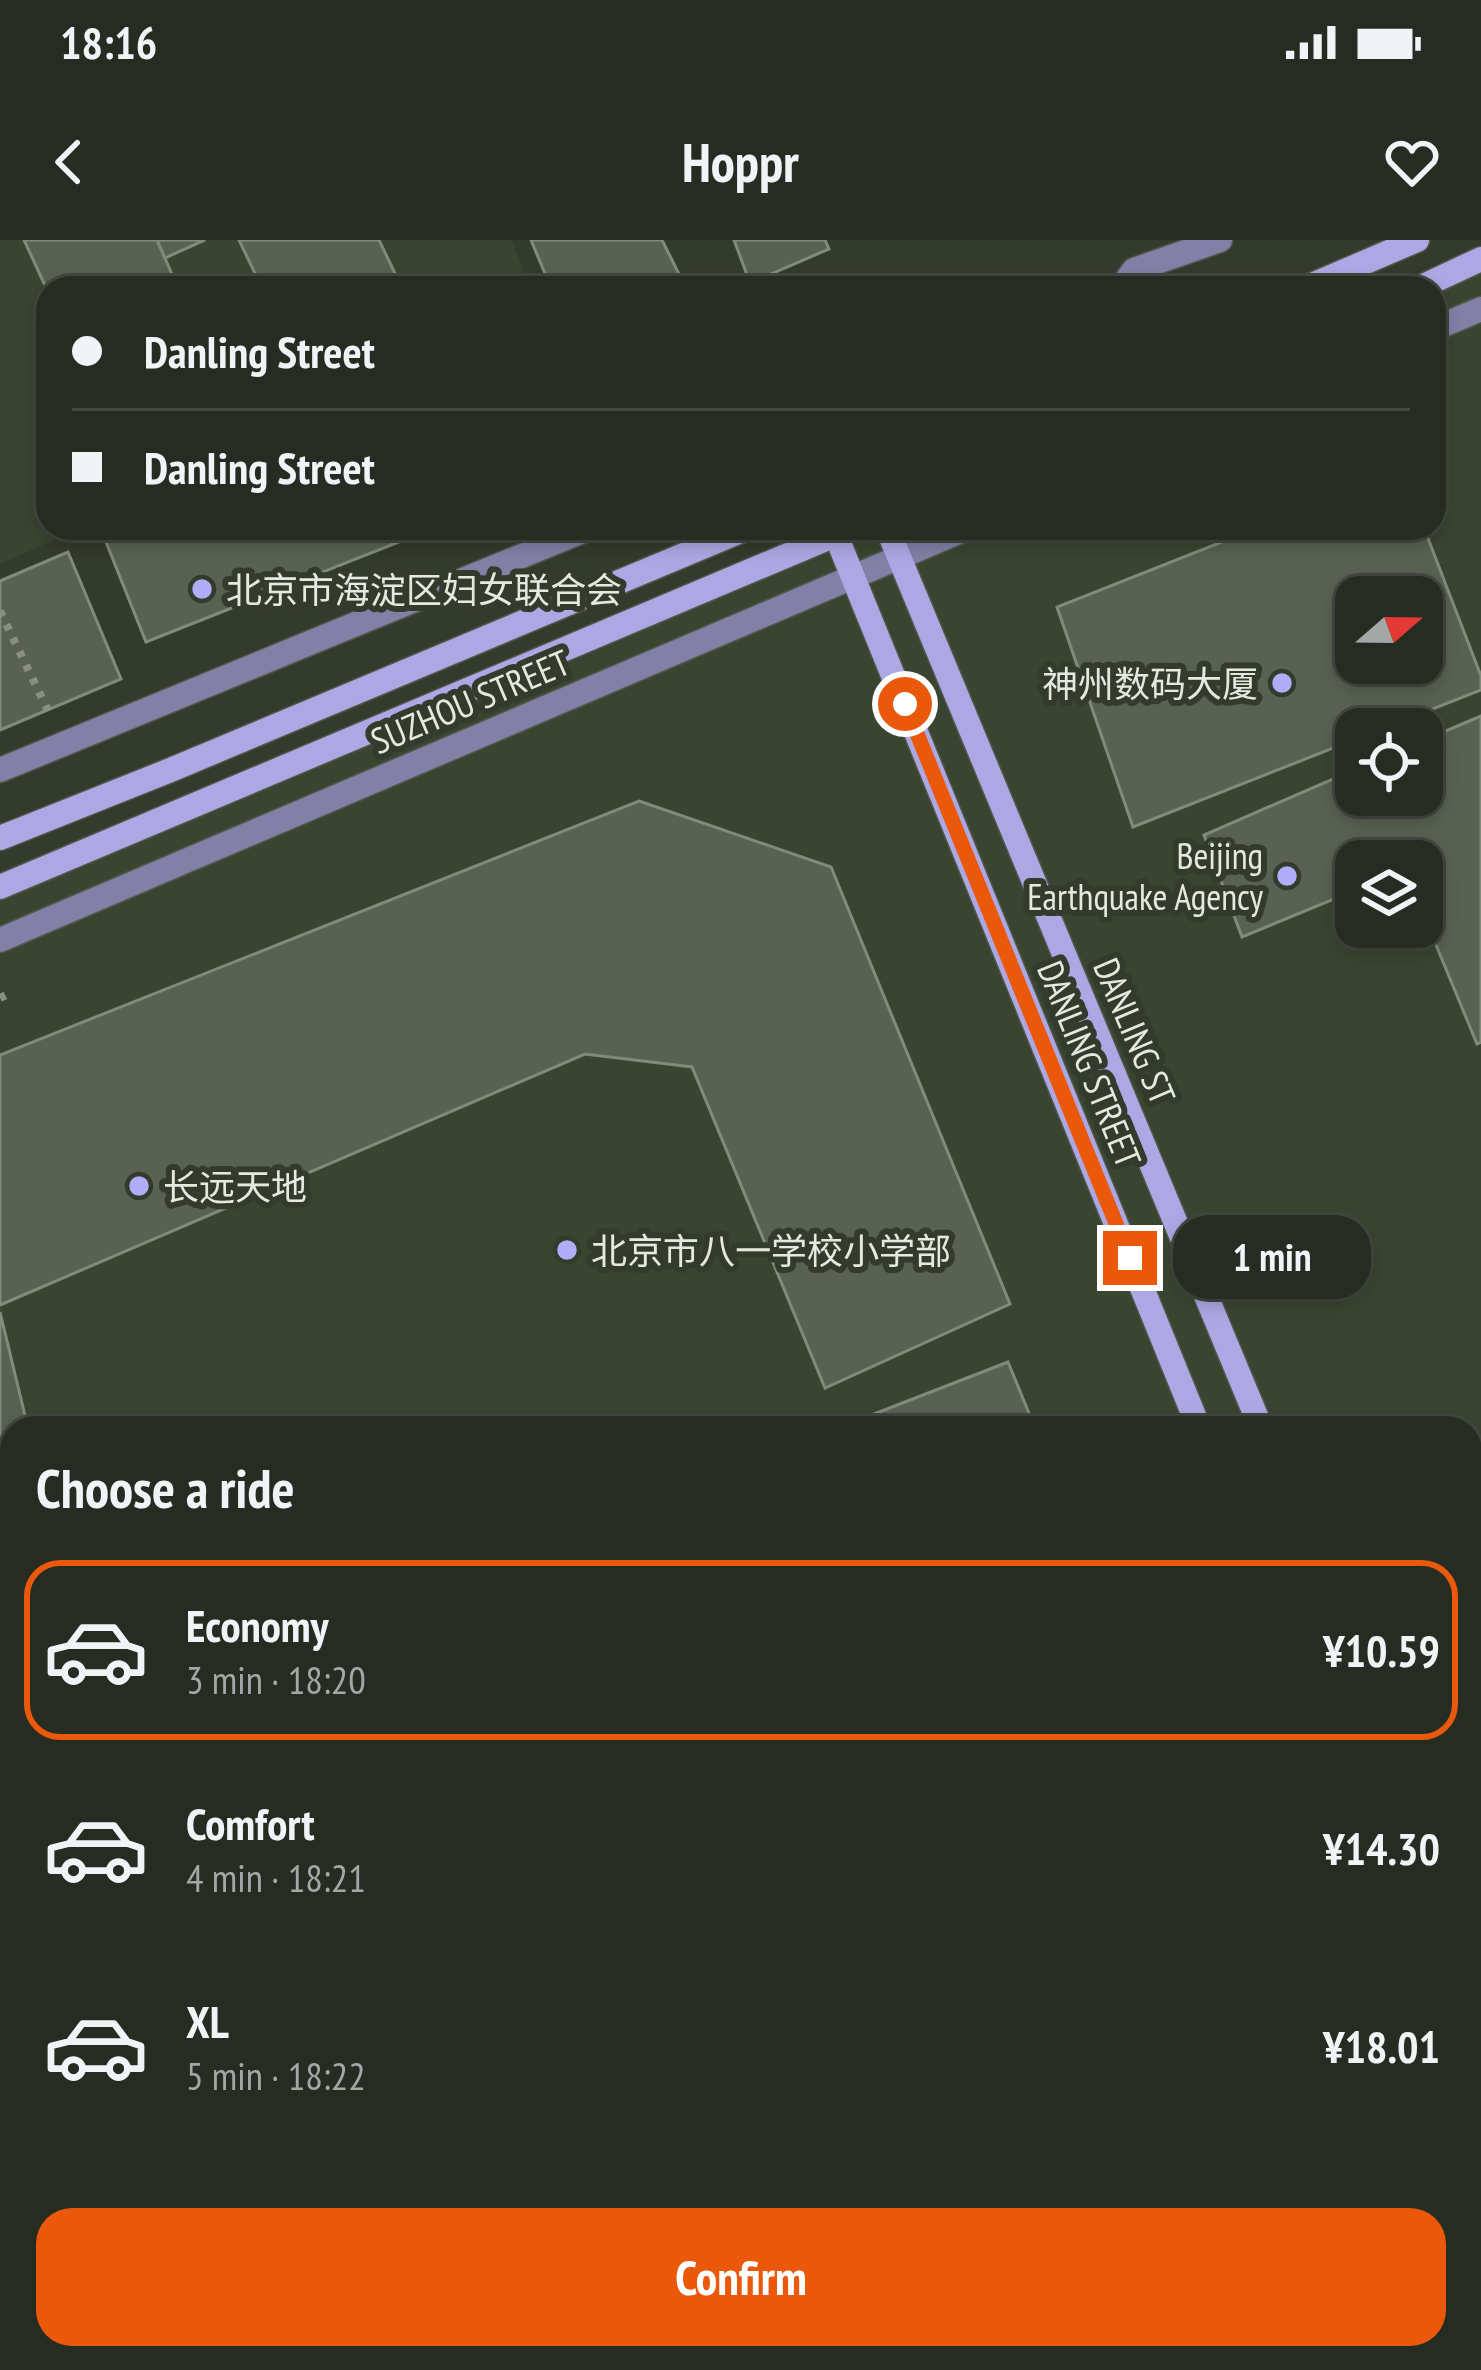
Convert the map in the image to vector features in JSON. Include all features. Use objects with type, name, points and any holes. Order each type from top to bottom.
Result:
[{"type":"main road","points":[[1333,276],[1417,240]]},
{"type":"main road","points":[[1445,276],[1481,259]]},
{"type":"main road","name":"SUZHOU STREET","points":[[0,838],[719,540]]},
{"type":"main road","name":"SUZHOU STREET","points":[[0,887],[816,540]]},
{"type":"main road","name":"DANLING STREET","points":[[843,540],[853,577],[1194,1416]]},
{"type":"main road","name":"DANLING ST","points":[[892,540],[1256,1416]]},
{"type":"street","points":[[1130,276],[1135,270],[1220,240]]},
{"type":"street","points":[[1446,324],[1481,309]]},
{"type":"street","points":[[0,770],[561,540]]},
{"type":"street","name":"SUZHOU STREET","points":[[0,940],[940,540]]},
{"type":"path","points":[[0,611],[64,744]]},
{"type":"path","points":[[0,998],[12,992]]},
{"type":"shaded area","points":[[0,240],[512,240],[526,276],[36,276],[36,540],[54,540],[0,564]]},
{"type":"shaded area","points":[[1481,259],[1481,1416],[0,1416],[0,887],[824,540],[1446,540],[1446,281]]},
{"type":"building","points":[[24,240],[157,240],[173,276],[41,276]]},
{"type":"building","points":[[157,240],[205,240],[165,258]]},
{"type":"building","points":[[239,240],[379,240],[396,276],[256,276]]},
{"type":"building","points":[[531,240],[662,240],[680,276],[546,276]]},
{"type":"building","points":[[734,240],[825,240],[829,249],[766,276],[747,276]]},
{"type":"building","name":"北京市海淀区妇女联合会","points":[[105,540],[404,540],[146,642]]},
{"type":"building","name":"神州数码大厦","points":[[1227,540],[1429,540],[1442,576],[1335,576],[1335,684],[1443,684],[1443,577],[1481,676],[1481,690],[1435,708],[1335,708],[1335,747],[1133,827],[1057,607]]},
{"type":"building","points":[[68,552],[121,679],[0,730],[0,581]]},
{"type":"building","name":"Beijing Earthquake Agency","points":[[1481,716],[1481,1042],[1477,1044],[1437,948],[1443,948],[1443,840],[1335,840],[1335,899],[1242,937],[1204,835],[1335,778],[1335,816],[1443,816],[1443,732]]},
{"type":"building","name":"长远天地","points":[[639,801],[831,867],[1010,1304],[825,1388],[692,1067],[585,1054],[0,1305],[0,1055]]},
{"type":"building","points":[[0,1312],[25,1416],[0,1416]]},
{"type":"building","points":[[1008,1362],[1030,1416],[869,1416]]},
{"type":"place","name":"北京市海淀区妇女联合会","points":[[202,589]]},
{"type":"place","name":"神州数码大厦","points":[[1282,683]]},
{"type":"place","name":"Beijing Earthquake Agency","points":[[1287,876]]},
{"type":"place","name":"长远天地","points":[[139,1186]]},
{"type":"place","name":"北京市八一学校小学部","points":[[567,1250]]},
{"type":"route","points":[[905,704],[1130,1258]]}]
